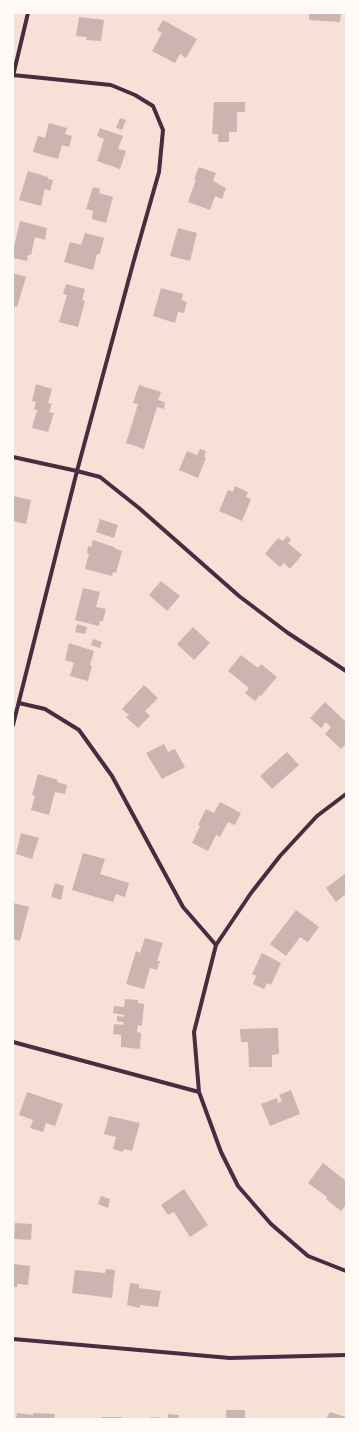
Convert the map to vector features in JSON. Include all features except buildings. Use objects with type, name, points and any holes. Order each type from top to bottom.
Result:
[{"type":"street","points":[[13,725],[78,471],[158,172],[162,130],[153,106],[135,94],[111,85],[13,75],[28,13]]},
{"type":"street","points":[[13,457],[78,471],[100,478],[139,508],[239,596],[288,633],[346,671]]},
{"type":"street","points":[[19,703],[45,710],[79,730],[112,776],[183,907],[216,945]]},
{"type":"street","points":[[346,794],[317,816],[280,856],[251,893],[216,945],[194,1032],[199,1092],[221,1152],[238,1186],[271,1224],[308,1256],[346,1271]]},
{"type":"street","points":[[13,1042],[199,1092]]},
{"type":"street","points":[[13,1339],[230,1358],[346,1355]]}]
